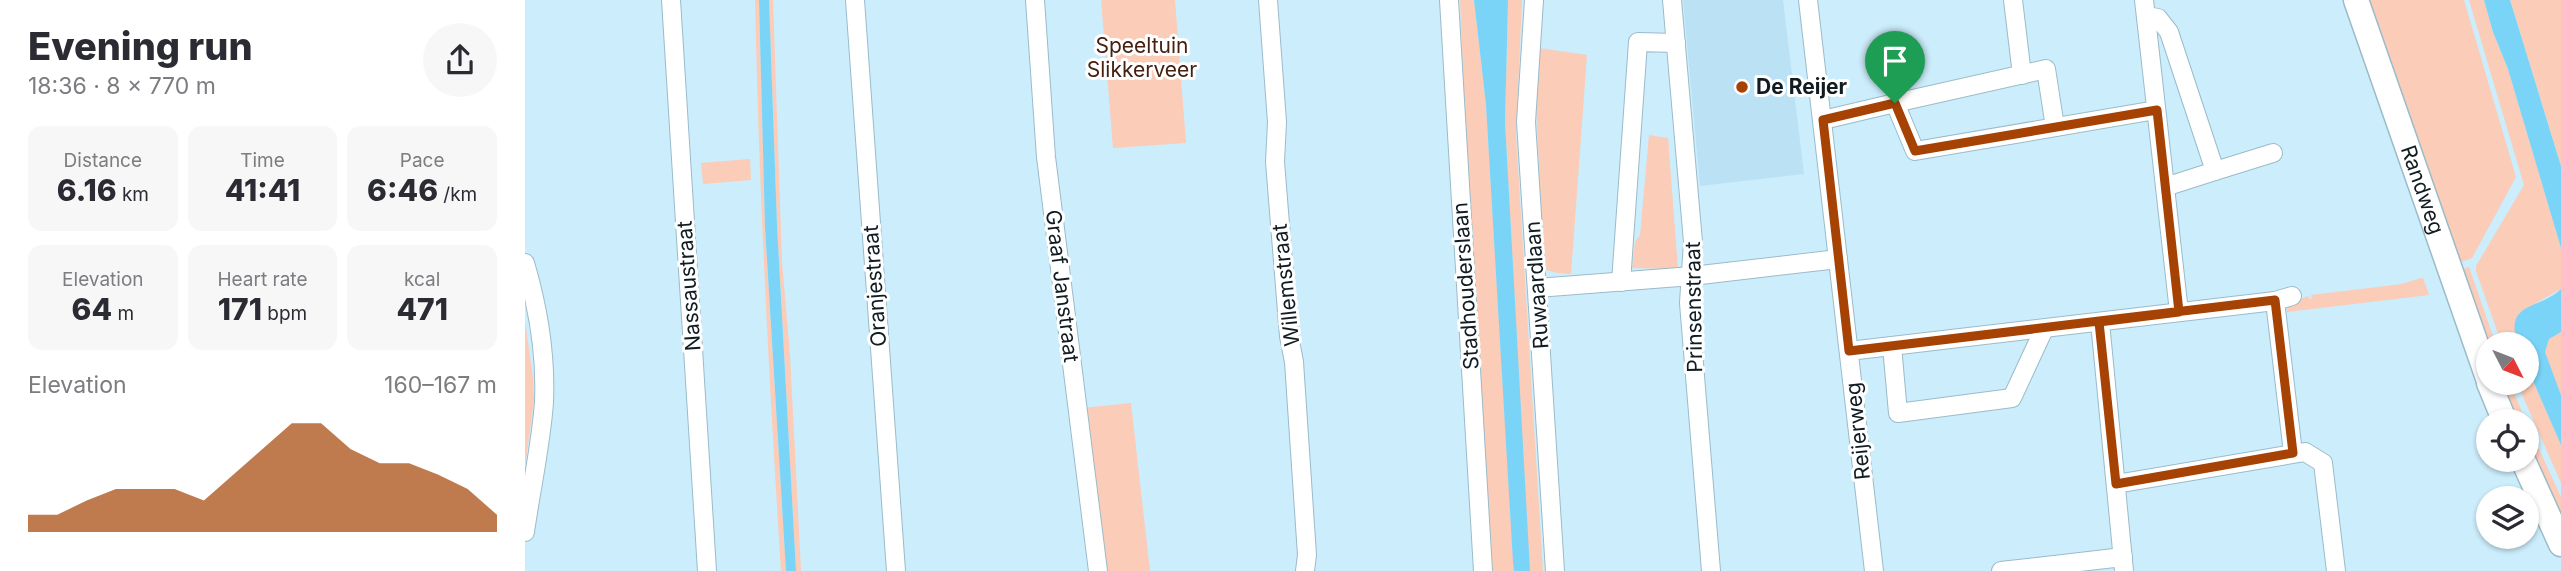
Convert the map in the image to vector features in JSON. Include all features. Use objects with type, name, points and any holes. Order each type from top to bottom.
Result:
[{"type":"street","name":"Nassaustraat","points":[[671,0],[706,571]]},
{"type":"street","name":"Oranjestraat","points":[[855,0],[896,571]]},
{"type":"street","name":"Willemstraat","points":[[1268,0],[1277,122],[1275,162],[1289,336],[1295,376],[1307,555],[1305,571]]},
{"type":"street","name":"Stadhouderslaan","points":[[1449,0],[1483,571]]},
{"type":"street","name":"Ruwaardlaan","points":[[1534,0],[1526,122],[1555,571]]},
{"type":"street","name":"Prinsenstraat","points":[[1672,0],[1693,242],[1689,303],[1711,571]]},
{"type":"street","name":"Reijerweg","points":[[1808,0],[1874,571]]},
{"type":"street","points":[[2013,0],[2022,75]]},
{"type":"street","name":"Randweg","points":[[2356,0],[2476,345]]},
{"type":"street","name":"Graaf Janstraat","points":[[1035,2],[1046,157],[1098,571]]},
{"type":"street","points":[[2145,8],[2179,312]]},
{"type":"street","points":[[2145,8],[2158,18],[2169,32],[2215,171]]},
{"type":"street","points":[[1621,282],[1638,42],[1676,43]]},
{"type":"street","points":[[1823,120],[2046,69],[2055,127]]},
{"type":"street","points":[[1895,103],[1915,151],[2157,110]]},
{"type":"street","points":[[2165,187],[2273,153]]},
{"type":"street","points":[[1537,288],[1692,276],[1838,259]]},
{"type":"street","points":[[525,262],[535,301],[542,352],[544,402],[525,532]]},
{"type":"street","points":[[1849,351],[2283,298],[2293,453]]},
{"type":"street","points":[[2001,571],[2124,564],[2099,322]]},
{"type":"street","points":[[1892,346],[1898,413],[2012,398],[2044,328]]},
{"type":"street","points":[[2116,484],[2305,452],[2323,463],[2336,571]]},
{"type":"street","points":[[2528,472],[2561,544]]},
{"type":"shaded area","name":"De Reijer","points":[[1683,0],[1783,0],[1804,174],[1700,186]]},
{"type":"green space","points":[[755,0],[759,0],[765,227],[786,571],[781,571],[769,357]]},
{"type":"green space","points":[[769,0],[773,0],[782,262],[790,355],[801,571],[796,571],[777,225]]},
{"type":"green space","name":"Speeltuin Slikkerveer","points":[[1101,0],[1175,0],[1186,143],[1113,148]]},
{"type":"green space","points":[[1460,0],[1474,0],[1486,105],[1514,571],[1492,571],[1469,213]]},
{"type":"green space","points":[[1508,0],[1522,0],[1516,135],[1543,571],[1530,571],[1528,553],[1505,122]]},
{"type":"green space","points":[[2363,0],[2464,0],[2516,177],[2472,258],[2453,265]]},
{"type":"green space","points":[[2469,0],[2484,0],[2508,69],[2561,248],[2561,289],[2520,312],[2516,332],[2497,332],[2476,266],[2524,185]]},
{"type":"green space","points":[[2510,0],[2561,0],[2561,166]]},
{"type":"green space","points":[[1539,48],[1587,55],[1571,274],[1544,269],[1536,105]]},
{"type":"green space","points":[[1649,135],[1668,138],[1678,269],[1632,268],[1635,242],[1640,235]]},
{"type":"green space","points":[[750,159],[751,180],[703,184],[701,163]]},
{"type":"green space","points":[[2469,267],[2492,332],[2483,332],[2457,271]]},
{"type":"green space","points":[[2421,278],[2429,295],[2287,312],[2287,308],[2297,300],[2308,296],[2309,299],[2312,298],[2311,295],[2402,284]]},
{"type":"green space","points":[[525,321],[534,400],[525,467]]},
{"type":"green space","points":[[2561,332],[2561,395],[2545,357],[2545,347],[2549,339]]},
{"type":"green space","points":[[2539,395],[2561,445],[2561,483],[2539,433],[2539,409],[2528,409],[2523,396]]},
{"type":"green space","points":[[2502,396],[2515,396],[2521,409],[2507,409]]},
{"type":"green space","points":[[1131,403],[1150,571],[1101,571],[1083,408]]},
{"type":"green space","points":[[2539,449],[2561,497],[2561,527],[2536,472],[2539,472]]},
{"type":"water","points":[[759,0],[769,0],[777,225],[796,571],[786,571],[765,227]]},
{"type":"water","points":[[1474,0],[1508,0],[1505,122],[1530,571],[1514,571],[1513,562],[1486,105]]},
{"type":"water","points":[[2484,0],[2510,0],[2561,166],[2561,248],[2508,69]]},
{"type":"water","points":[[2561,289],[2561,332],[2549,339],[2545,352],[2561,395],[2561,445],[2539,395],[2539,332],[2515,331],[2515,321],[2519,313],[2553,296]]},
{"type":"place","name":"De Reijer","points":[[1742,87]]},
{"type":"route","points":[[1895,103],[1823,120],[1849,351],[2099,322],[2179,312],[2275,300],[2293,453],[2116,484],[2099,322],[2179,312],[2157,110],[1915,151],[1895,103]]}]
